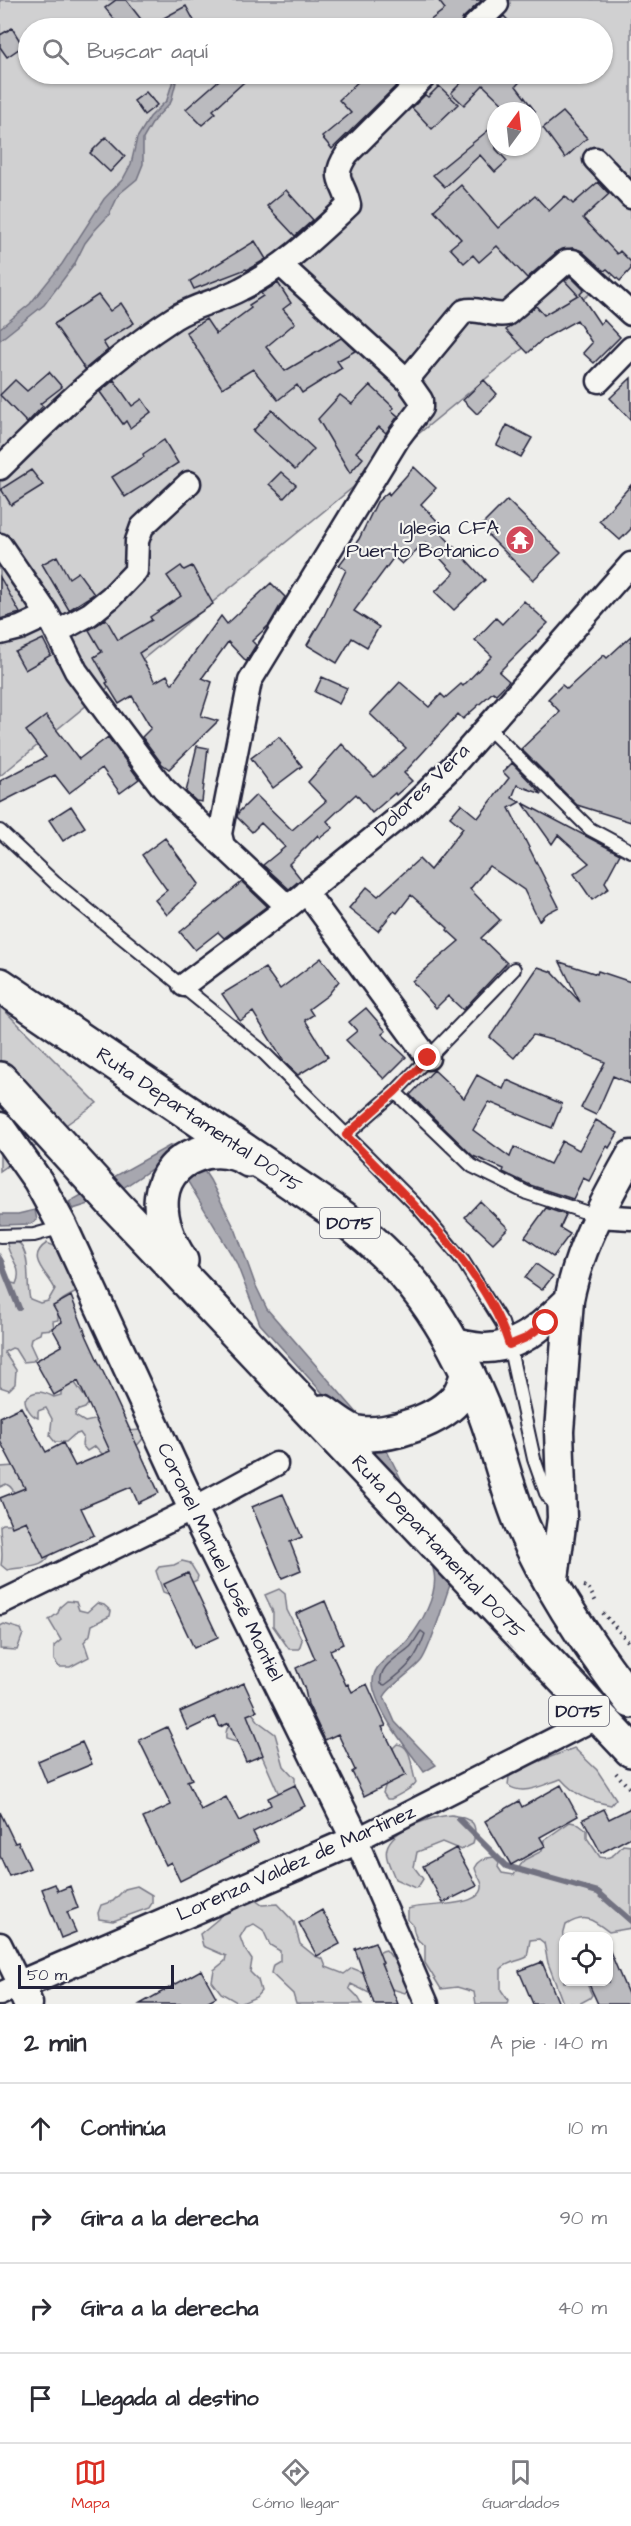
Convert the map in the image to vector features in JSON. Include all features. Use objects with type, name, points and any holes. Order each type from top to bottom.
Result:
[{"type":"highway","name":"Ruta Departamental D075","points":[[0,985],[335,1212],[367,1235],[392,1259],[421,1292],[454,1343],[482,1406],[523,1527],[631,1701]]},
{"type":"highway","name":"Ruta Departamental D075","points":[[0,1079],[530,1647],[631,1750]]},
{"type":"highway","points":[[213,1308],[175,1251],[162,1224],[160,1203],[163,1186],[171,1172],[185,1159],[212,1151],[237,1153],[335,1212]]},
{"type":"highway","points":[[287,1386],[328,1416],[358,1433],[412,1426],[444,1410],[459,1395],[468,1374]]},
{"type":"highway","name":"D075","points":[[565,1594],[631,1684]]},
{"type":"highway","name":"D075","points":[[530,1647],[588,1722],[631,1772]]},
{"type":"street","points":[[482,18],[496,4]]},
{"type":"street","points":[[0,468],[86,384],[134,347],[182,313],[240,290],[281,266],[349,205],[337,177],[340,164],[347,154],[418,84]]},
{"type":"street","points":[[595,159],[631,197]]},
{"type":"street","points":[[407,380],[464,311],[470,309],[499,315],[507,314],[567,261],[573,261],[631,314]]},
{"type":"street","points":[[223,846],[220,834],[250,681],[399,438],[421,408],[421,400],[407,380],[281,266]]},
{"type":"street","points":[[599,381],[631,348]]},
{"type":"street","points":[[0,633],[52,624],[90,614],[136,572],[137,541],[142,527],[189,483]]},
{"type":"street","points":[[0,545],[52,624],[76,670],[163,788],[288,907]]},
{"type":"street","name":"Dolores Vera","points":[[184,985],[288,907],[409,809],[452,767],[631,564]]},
{"type":"street","points":[[306,892],[428,1058]]},
{"type":"street","name":"Coronel Manuel José Montiel","points":[[0,1127],[38,1181],[63,1227],[194,1509],[356,1840],[427,2004]]},
{"type":"street","points":[[565,1594],[559,1431],[569,1300],[572,1285],[597,1216],[631,1155]]},
{"type":"street","points":[[597,1216],[631,1218]]},
{"type":"street","points":[[454,1343],[485,1348],[509,1345],[526,1338],[546,1323],[569,1300]]},
{"type":"street","points":[[0,1603],[194,1509],[276,1464]]},
{"type":"street","name":"Lorenza Valdez de Martinez","points":[[16,1995],[356,1840],[588,1722]]},
{"type":"street","points":[[0,1944],[16,1995]]},
{"type":"lane","points":[[486,726],[590,829],[631,851]]},
{"type":"lane","points":[[0,831],[55,883],[184,985],[262,1051],[417,1206],[463,1262],[502,1323],[534,1459],[546,1492],[562,1518]]},
{"type":"lane","points":[[346,1135],[395,1092],[514,969]]},
{"type":"lane","points":[[395,1092],[472,1166],[527,1193],[597,1216]]},
{"type":"lane","points":[[2,1236],[34,1235],[63,1227]]},
{"type":"path","points":[[565,1594],[585,1584],[601,1611],[631,1645]]},
{"type":"shaded area","points":[[0,0],[631,0],[631,260],[0,776]]},
{"type":"shaded area","points":[[0,1006],[97,1103],[0,1171]]},
{"type":"shaded area","points":[[11,1238],[18,1242],[26,1256],[30,1299],[40,1303],[48,1301],[55,1289],[38,1260],[40,1249],[47,1243],[57,1247],[80,1290],[64,1298],[60,1303],[58,1320],[53,1321],[54,1329],[41,1330],[40,1334],[31,1338],[30,1344],[36,1357],[33,1361],[23,1362],[12,1348],[4,1352],[16,1370],[15,1384],[9,1390],[0,1387],[0,1255],[4,1262],[8,1282],[16,1284],[17,1268],[7,1243]]},
{"type":"shaded area","points":[[75,1383],[89,1403],[85,1408],[76,1411],[75,1416],[85,1422],[98,1419],[128,1431],[140,1430],[144,1436],[141,1441],[127,1451],[104,1456],[95,1446],[87,1451],[82,1445],[83,1437],[80,1433],[66,1442],[55,1442],[50,1436],[52,1419],[46,1408],[38,1411],[38,1418],[29,1410],[25,1399],[36,1392],[54,1397],[61,1395],[61,1388]]},
{"type":"shaded area","points":[[20,1461],[52,1550],[45,1562],[39,1565],[7,1570],[1,1565],[0,1526],[11,1524],[15,1496],[11,1487],[6,1484],[0,1487],[0,1467],[15,1466]]},
{"type":"shaded area","points":[[182,1561],[190,1563],[198,1576],[197,1580],[168,1594],[163,1592],[156,1571],[159,1567],[174,1565]]},
{"type":"shaded area","points":[[279,1589],[285,1594],[287,1610],[302,1640],[299,1649],[289,1649],[273,1626],[273,1612],[265,1595]]},
{"type":"shaded area","points":[[67,1601],[76,1602],[79,1610],[87,1612],[97,1603],[111,1611],[110,1616],[92,1625],[90,1635],[84,1642],[89,1657],[70,1667],[59,1667],[54,1660],[54,1646],[61,1640],[49,1620]]},
{"type":"shaded area","points":[[4,1624],[21,1629],[23,1634],[17,1650],[0,1649],[0,1626]]},
{"type":"shaded area","points":[[250,1710],[259,1722],[275,1734],[284,1766],[295,1778],[295,1790],[288,1794],[278,1792],[259,1749],[226,1739],[227,1728],[230,1724]]},
{"type":"shaded area","points":[[397,1744],[409,1753],[416,1782],[401,1794],[387,1799],[383,1793],[395,1756],[393,1748]]},
{"type":"shaded area","points":[[574,1748],[597,1770],[616,1799],[611,1805],[583,1797],[561,1779],[527,1790],[508,1785],[509,1777],[514,1771]]},
{"type":"shaded area","points":[[452,1815],[465,1818],[472,1823],[475,1831],[473,1844],[461,1850],[442,1842],[417,1852],[414,1867],[423,1879],[418,1887],[415,1888],[395,1879],[387,1856],[387,1848],[391,1841],[415,1824]]},
{"type":"shaded area","points":[[570,1822],[579,1824],[587,1830],[587,1838],[600,1857],[610,1857],[623,1845],[631,1846],[631,1928],[609,1932],[593,1921],[578,1919],[566,1925],[564,1932],[559,1932],[559,1986],[588,1986],[592,1995],[590,1998],[579,2004],[563,2003],[548,1963],[544,1943],[539,1939],[530,1940],[527,1957],[507,1964],[501,1969],[501,1990],[508,2000],[507,2004],[476,2004],[474,1992],[457,1987],[441,1989],[425,1963],[425,1945],[418,1939],[413,1925],[408,1920],[408,1909],[464,1902],[474,1898],[480,1893],[482,1885],[475,1868],[482,1860],[500,1858],[498,1867],[502,1873],[514,1875],[524,1860],[542,1851],[544,1840]]},
{"type":"shaded area","points":[[137,1886],[152,1895],[149,1908],[113,1921],[99,1919],[98,1913],[101,1905],[113,1901],[125,1889]]},
{"type":"shaded area","points":[[248,1895],[262,1905],[277,1904],[294,1922],[300,1944],[315,1956],[323,1959],[326,1967],[344,1974],[352,1968],[367,1974],[376,1956],[386,1950],[399,1968],[409,1988],[405,1993],[389,1988],[373,1995],[351,1984],[349,1988],[362,2004],[296,2004],[293,1994],[271,1973],[273,1965],[280,1961],[280,1951],[270,1945],[263,1930],[254,1924],[246,1927],[240,1937],[252,1960],[250,1972],[258,1980],[261,1991],[256,1997],[240,2004],[221,1993],[212,1981],[214,1970],[225,1961],[226,1956],[203,1946],[200,1934],[218,1919],[225,1908]]},
{"type":"water","points":[[172,84],[176,84],[171,102],[154,120],[143,139],[143,164],[137,179],[119,194],[109,215],[85,243],[74,265],[44,305],[0,340],[0,328],[30,304],[62,264],[104,199],[123,179],[131,164],[137,138],[150,117],[167,100]]},
{"type":"water","points":[[171,1145],[185,1147],[195,1157],[210,1180],[236,1231],[255,1284],[267,1309],[359,1415],[348,1421],[260,1324],[236,1262],[181,1170],[164,1164],[153,1168],[108,1198],[73,1209],[69,1202]]},
{"type":"water","points":[[35,1210],[37,1220],[30,1224],[0,1225],[0,1214],[18,1214]]},
{"type":"water","points":[[384,1445],[449,1575],[450,1585],[425,1655],[417,1666],[390,1688],[384,1697],[395,1722],[436,1765],[424,1772],[389,1723],[374,1690],[375,1673],[384,1660],[408,1640],[418,1626],[431,1600],[435,1582],[431,1560],[415,1518],[397,1496],[373,1451]]},
{"type":"building","points":[[116,0],[126,0],[140,18],[113,18],[105,8]]},
{"type":"building","points":[[438,0],[482,0],[463,18],[433,18],[445,9]]},
{"type":"building","points":[[186,6],[193,18],[164,18]]},
{"type":"building","points":[[12,28],[18,38],[18,49],[7,57],[0,47],[0,35]]},
{"type":"building","points":[[215,84],[242,84],[213,110],[216,113],[202,125],[186,109]]},
{"type":"building","points":[[356,84],[398,84],[332,149],[322,137],[351,113],[339,100]]},
{"type":"building","points":[[460,84],[518,84],[516,86],[528,102],[501,102],[483,85],[464,105],[451,93]]},
{"type":"building","points":[[439,86],[458,104],[432,129],[412,108],[425,95],[428,97]]},
{"type":"building","points":[[146,92],[157,105],[144,115],[134,101]]},
{"type":"building","points":[[563,112],[587,138],[565,158],[543,128]]},
{"type":"building","points":[[487,131],[487,156],[502,156],[507,161],[495,172],[480,155],[445,187],[433,175]]},
{"type":"building","points":[[106,137],[125,156],[110,172],[90,153]]},
{"type":"building","points":[[598,182],[609,194],[583,218],[617,254],[620,251],[631,262],[631,269],[620,281],[607,269],[604,271],[582,251],[573,248],[558,251],[527,278],[497,246],[479,262],[473,255],[464,263],[450,248],[461,239],[434,210],[461,185],[498,228],[535,196],[549,211],[565,196],[573,204]]},
{"type":"building","points":[[286,190],[313,220],[295,236],[267,206]]},
{"type":"building","points":[[255,241],[266,259],[247,270],[194,289],[190,281]]},
{"type":"building","points":[[570,276],[584,290],[580,294],[600,324],[604,320],[620,337],[594,363],[583,353],[592,343],[577,320],[543,339],[528,353],[506,330],[536,306],[544,315],[578,295],[565,281]]},
{"type":"building","points":[[278,283],[291,303],[283,309],[295,323],[266,347],[285,371],[341,338],[355,351],[337,361],[342,368],[302,393],[297,385],[278,400],[253,369],[222,388],[186,332],[206,319],[216,334],[251,308],[249,305],[263,296],[261,293]]},
{"type":"building","points":[[98,295],[110,311],[121,303],[134,323],[103,342],[108,350],[85,369],[54,324]]},
{"type":"building","points":[[49,372],[62,387],[40,404],[43,406],[27,423],[0,395],[15,380],[27,391]]},
{"type":"building","points":[[631,378],[631,420],[610,398]]},
{"type":"building","points":[[114,380],[132,406],[142,399],[151,412],[130,428],[126,421],[123,424],[100,392]]},
{"type":"building","points":[[484,380],[497,394],[477,414],[463,400]]},
{"type":"building","points":[[370,385],[394,408],[391,410],[398,416],[386,433],[379,427],[356,452],[363,458],[350,473],[318,419],[340,395],[352,404]]},
{"type":"building","points":[[272,410],[314,449],[295,470],[253,431]]},
{"type":"building","points":[[507,425],[532,438],[521,457],[497,445]]},
{"type":"building","points":[[164,440],[178,463],[125,497],[112,477],[144,457],[143,454]]},
{"type":"building","points":[[414,467],[436,488],[421,504],[446,530],[442,534],[485,580],[454,610],[435,592],[454,573],[425,542],[402,564],[394,557],[354,611],[379,627],[367,647],[352,638],[337,663],[307,645],[346,570],[339,565],[359,539],[377,502],[388,492],[389,495]]},
{"type":"building","points":[[31,470],[43,485],[11,505],[1,489]]},
{"type":"building","points":[[281,472],[296,485],[284,498],[269,484]]},
{"type":"building","points":[[631,485],[631,529],[620,540],[599,521]]},
{"type":"building","name":"Iglesia CFA Puerto Botanico","points":[[507,500],[561,553],[533,580],[480,527]]},
{"type":"building","points":[[57,556],[69,578],[78,572],[94,594],[69,610],[42,564]]},
{"type":"building","points":[[181,566],[184,570],[192,566],[213,604],[139,653],[155,682],[167,675],[172,684],[221,616],[227,624],[271,583],[285,597],[269,625],[252,641],[256,645],[246,661],[228,642],[202,678],[212,682],[201,716],[218,721],[169,769],[162,764],[142,737],[151,728],[132,696],[119,704],[106,683],[108,682],[94,657],[102,652],[89,630],[106,619],[118,640],[152,620],[150,617],[181,596],[167,576]]},
{"type":"building","points":[[0,577],[20,613],[0,619]]},
{"type":"building","points":[[524,601],[548,623],[499,672],[509,681],[463,719],[458,714],[404,773],[412,781],[396,795],[395,793],[372,813],[356,794],[327,821],[333,828],[320,838],[318,835],[289,864],[301,879],[289,889],[263,865],[285,847],[261,823],[252,832],[237,817],[238,813],[256,795],[292,830],[326,801],[308,782],[342,744],[374,777],[406,748],[370,714],[400,682],[429,707],[441,694],[445,698],[461,684],[463,686],[492,656],[475,640],[496,618],[502,624]]},
{"type":"building","points":[[631,636],[631,822],[577,805],[521,749],[560,712],[548,699],[562,685],[567,689],[604,655],[607,658]]},
{"type":"building","points":[[43,639],[51,655],[25,670],[15,652]]},
{"type":"building","points":[[322,677],[347,688],[339,704],[315,692]]},
{"type":"building","points":[[46,716],[79,759],[108,737],[139,779],[120,793],[102,768],[69,793],[55,775],[0,803],[0,781],[46,757],[26,731]]},
{"type":"building","points":[[279,737],[302,766],[273,788],[251,758]]},
{"type":"building","points":[[197,746],[208,748],[202,802],[196,801],[186,792]]},
{"type":"building","points":[[512,763],[542,794],[517,785],[512,798],[520,802],[509,808],[559,907],[545,914],[539,921],[524,890],[489,866],[470,889],[500,920],[481,938],[507,963],[463,1010],[448,996],[436,1008],[412,981],[459,941],[447,930],[448,928],[411,895],[397,913],[394,911],[378,931],[349,908],[367,887],[378,896],[419,859],[430,870],[463,828],[450,817],[461,804],[478,818],[509,778],[503,772]]},
{"type":"building","points":[[523,803],[620,854],[605,882],[609,888],[592,900],[574,874],[589,863],[558,835],[552,844]]},
{"type":"building","points":[[71,806],[85,827],[63,841],[49,820]]},
{"type":"building","points":[[165,838],[199,884],[167,915],[155,900],[167,890],[142,855]]},
{"type":"building","points":[[242,882],[267,906],[224,938],[218,932],[195,950],[180,932]]},
{"type":"building","points":[[321,958],[339,981],[328,995],[309,1009],[313,1015],[305,1020],[328,1057],[298,1075],[284,1062],[253,1012],[240,1021],[222,994],[265,968],[280,989]]},
{"type":"building","points":[[560,962],[631,982],[631,1084],[613,1076],[596,1115],[581,1108],[605,1062],[559,1042],[533,1035],[514,1058],[490,1037],[538,967],[552,972],[580,1002]]},
{"type":"building","points":[[366,1008],[386,1031],[382,1034],[406,1057],[384,1079],[346,1040],[357,1031],[349,1022]]},
{"type":"building","points":[[434,1070],[464,1098],[477,1075],[503,1089],[507,1080],[562,1104],[552,1128],[489,1102],[473,1130],[510,1157],[514,1147],[550,1164],[562,1141],[579,1150],[596,1120],[618,1133],[609,1148],[607,1146],[589,1181],[583,1178],[573,1199],[530,1185],[503,1172],[504,1169],[473,1156],[410,1095]]},
{"type":"building","points":[[480,1201],[508,1228],[493,1243],[465,1217]]},
{"type":"building","points":[[546,1208],[566,1215],[560,1228],[570,1234],[553,1257],[525,1237]]},
{"type":"building","points":[[536,1264],[553,1276],[542,1290],[525,1278]]},
{"type":"building","points":[[71,1296],[87,1337],[159,1493],[138,1503],[131,1487],[81,1508],[94,1535],[44,1558],[26,1521],[12,1527],[0,1498],[25,1488],[0,1441],[0,1417],[21,1407],[46,1452],[63,1443],[75,1466],[110,1451],[78,1381],[54,1395],[35,1361],[62,1346],[52,1328],[62,1322],[53,1306]]},
{"type":"building","points":[[283,1494],[302,1537],[290,1542],[301,1570],[282,1578],[252,1507]]},
{"type":"building","points":[[188,1573],[218,1637],[194,1648],[164,1584]]},
{"type":"building","points":[[325,1601],[343,1644],[330,1650],[346,1685],[348,1684],[352,1692],[367,1684],[386,1726],[382,1727],[406,1775],[364,1796],[338,1734],[325,1740],[308,1704],[296,1668],[315,1659],[296,1614]]},
{"type":"building","points":[[244,1683],[257,1711],[247,1715],[263,1755],[246,1762],[229,1723],[220,1727],[215,1717],[188,1730],[180,1712]]},
{"type":"building","points":[[167,1727],[192,1779],[187,1781],[201,1810],[226,1797],[239,1821],[271,1805],[268,1798],[295,1785],[305,1806],[253,1832],[258,1842],[180,1881],[171,1862],[166,1865],[143,1818],[171,1805],[139,1740]]},
{"type":"building","points":[[82,1742],[92,1764],[47,1783],[38,1761]]},
{"type":"building","points":[[561,1785],[578,1816],[540,1837],[545,1846],[511,1865],[485,1821],[519,1801],[522,1807]]},
{"type":"building","points":[[631,1808],[631,1837],[601,1853],[583,1819],[604,1809],[609,1819]]},
{"type":"building","points":[[0,1812],[30,1868],[9,1876],[0,1856]]},
{"type":"building","points":[[456,1848],[477,1886],[443,1903],[423,1866]]},
{"type":"building","points":[[55,1884],[58,1891],[70,1886],[78,1908],[67,1912],[76,1932],[61,1938],[42,1889]]},
{"type":"building","points":[[322,1910],[340,1944],[317,1956],[299,1923]]},
{"type":"building","points":[[375,1942],[398,2004],[374,2004],[355,1949]]},
{"type":"building","points":[[613,1958],[631,2004],[598,2004],[590,1986],[613,1986]]},
{"type":"building","points":[[542,1962],[559,2004],[533,2004],[519,1971]]},
{"type":"building","points":[[201,1970],[216,1997],[203,2004],[140,2004]]},
{"type":"waterway","points":[[0,1260],[19,1308]]},
{"type":"waterway","points":[[459,1819],[506,1866],[598,1892],[631,1921]]},
{"type":"place","name":"Iglesia CFA Puerto Botanico","points":[[520,540]]},
{"type":"route","points":[[428,1058],[395,1092],[346,1135],[417,1206],[463,1262],[502,1323],[509,1345],[526,1338],[546,1323]]}]
